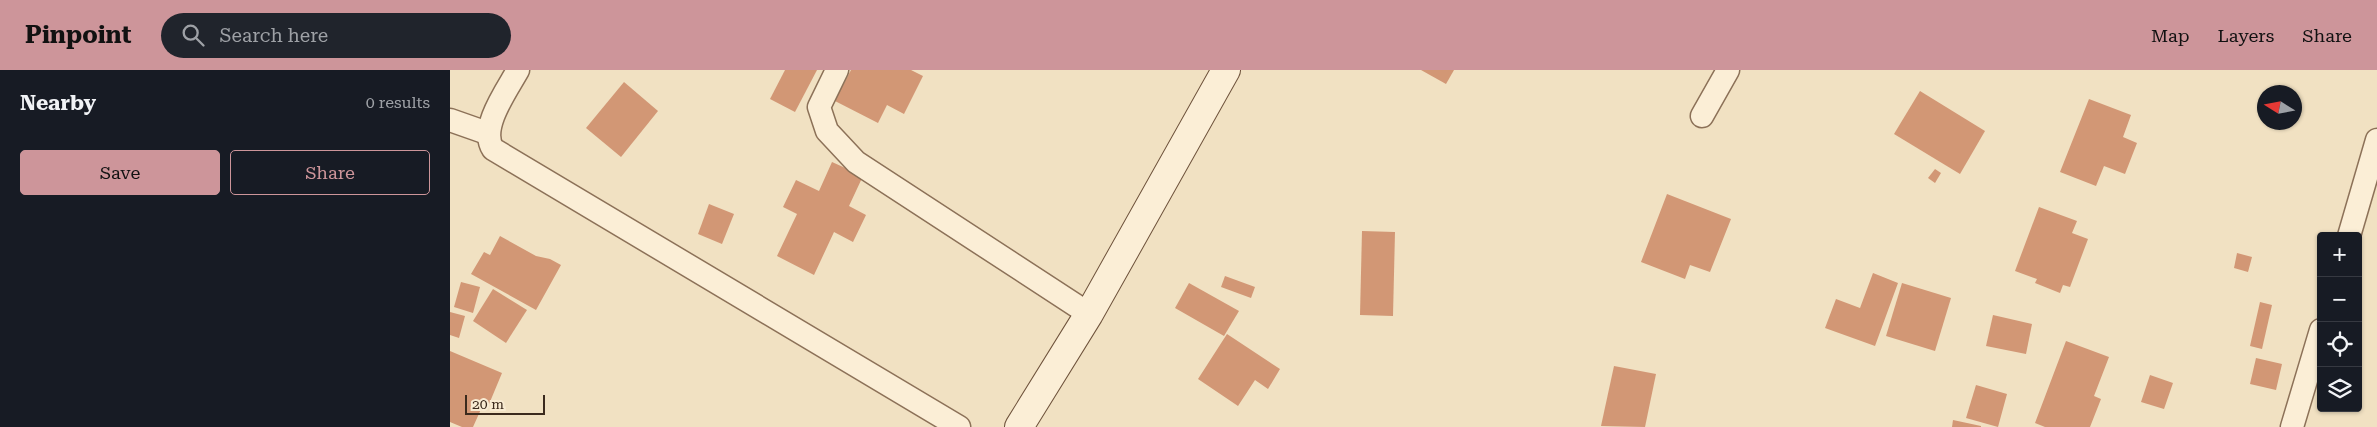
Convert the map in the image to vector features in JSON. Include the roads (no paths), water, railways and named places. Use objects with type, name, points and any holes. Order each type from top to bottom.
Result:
[{"type":"street","points":[[518,70],[491,120],[487,133],[488,143],[492,149],[959,427]]},
{"type":"street","points":[[837,70],[819,107],[827,131],[856,162],[1088,314]]},
{"type":"street","points":[[1019,427],[1088,314],[1226,70]]},
{"type":"street","points":[[1702,116],[1728,70]]},
{"type":"street","points":[[450,120],[487,133]]},
{"type":"street","points":[[2350,232],[2377,140]]},
{"type":"street","points":[[2292,427],[2317,343]]}]
